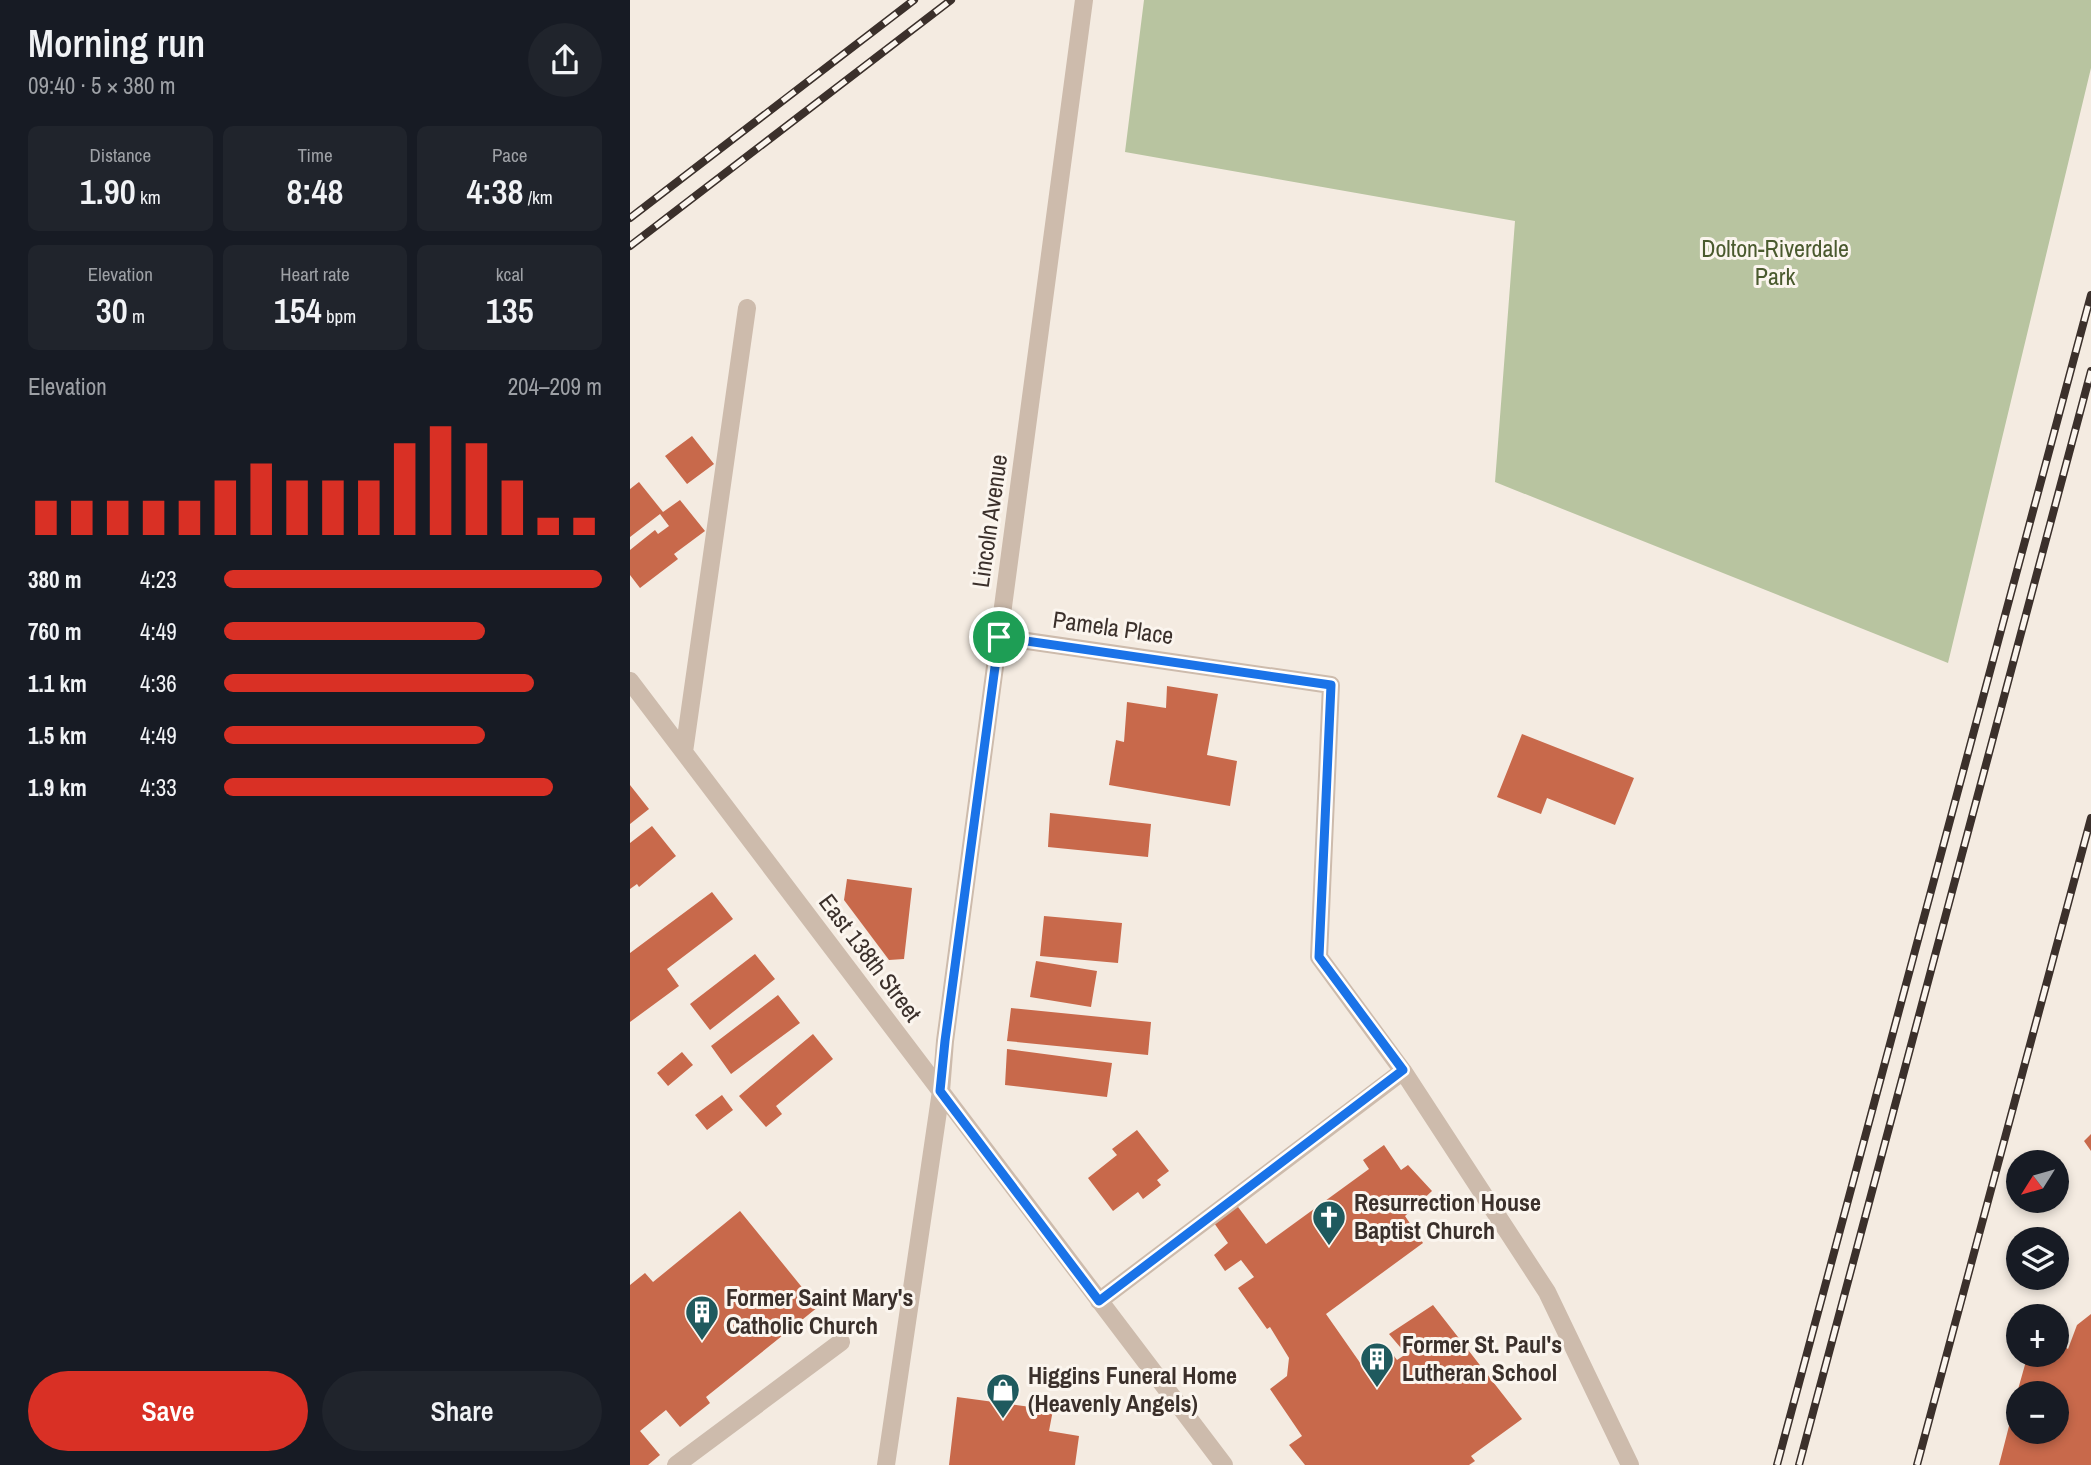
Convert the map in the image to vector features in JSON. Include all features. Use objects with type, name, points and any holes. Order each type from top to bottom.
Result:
[{"type":"street","name":"Lincoln Avenue","points":[[886,1465],[940,1091],[1084,0]]},
{"type":"street","points":[[684,752],[747,308]]},
{"type":"street","name":"Pamela Place","points":[[999,637],[1331,685],[1319,957],[1403,1070]]},
{"type":"street","name":"East 138th Street","points":[[631,684],[1224,1465]]},
{"type":"street","points":[[1099,1301],[1403,1070],[1547,1292],[1630,1465]]},
{"type":"street","points":[[676,1465],[841,1342]]},
{"type":"green space","name":"Dolton-Riverdale Park","points":[[1144,0],[2091,0],[2091,68],[1948,663],[1495,482],[1515,221],[1125,152]]},
{"type":"building","points":[[692,436],[714,464],[687,484],[665,456]]},
{"type":"building","points":[[639,482],[663,512],[680,500],[705,531],[674,554],[678,559],[640,588],[630,575],[630,550],[655,530],[658,534],[669,526],[660,514],[630,537],[630,489]]},
{"type":"building","points":[[1167,686],[1218,694],[1207,755],[1237,761],[1230,806],[1109,785],[1116,740],[1124,742],[1127,702],[1166,708]]},
{"type":"building","points":[[1522,734],[1634,778],[1615,825],[1547,798],[1541,814],[1497,797]]},
{"type":"building","points":[[630,785],[649,809],[630,824]]},
{"type":"building","points":[[1050,813],[1151,824],[1148,857],[1048,847]]},
{"type":"building","points":[[652,826],[676,856],[639,887],[637,884],[630,889],[630,843]]},
{"type":"building","points":[[847,879],[912,888],[904,959],[889,960],[844,900]]},
{"type":"building","points":[[712,892],[733,919],[667,969],[679,986],[630,1022],[630,953]]},
{"type":"building","points":[[1044,916],[1122,923],[1118,963],[1040,956]]},
{"type":"building","points":[[755,954],[775,979],[710,1030],[690,1004]]},
{"type":"building","points":[[1036,961],[1097,971],[1091,1007],[1030,997]]},
{"type":"building","points":[[778,995],[800,1023],[731,1074],[711,1046]]},
{"type":"building","points":[[1011,1008],[1151,1022],[1148,1055],[1007,1041]]},
{"type":"building","points":[[813,1034],[833,1059],[776,1106],[782,1114],[766,1127],[739,1096]]},
{"type":"building","points":[[1007,1049],[1112,1063],[1107,1097],[1005,1085]]},
{"type":"building","points":[[682,1052],[693,1065],[668,1086],[657,1073]]},
{"type":"building","points":[[722,1095],[733,1110],[707,1130],[695,1115]]},
{"type":"building","points":[[1137,1130],[1169,1171],[1157,1180],[1161,1185],[1143,1199],[1138,1192],[1113,1211],[1088,1178],[1117,1155],[1112,1149]]},
{"type":"building","points":[[2091,1134],[2091,1151],[2084,1141]]},
{"type":"building","points":[[1384,1145],[1401,1170],[1408,1165],[1432,1191],[1405,1216],[1423,1243],[1326,1314],[1363,1367],[1388,1348],[1397,1360],[1406,1354],[1389,1334],[1433,1305],[1522,1419],[1471,1456],[1475,1461],[1469,1465],[1305,1465],[1289,1445],[1302,1436],[1270,1389],[1287,1376],[1289,1358],[1270,1327],[1267,1329],[1238,1288],[1254,1277],[1241,1260],[1225,1271],[1214,1255],[1228,1243],[1212,1220],[1235,1203],[1266,1244],[1369,1169],[1363,1160]]},
{"type":"building","name":"Former Saint Mary's Catholic Church","points":[[740,1211],[818,1307],[706,1397],[710,1403],[680,1427],[666,1410],[640,1431],[660,1455],[648,1465],[630,1465],[630,1285],[645,1273],[653,1282]]},
{"type":"building","points":[[2091,1314],[2091,1465],[1999,1465],[2006,1438],[2006,1444],[2069,1444],[2069,1381],[2020,1381],[2024,1367],[2069,1367],[2069,1346],[2077,1325]]},
{"type":"building","name":"Higgins Funeral Home (Heavenly Angels)","points":[[957,1397],[1053,1410],[1049,1431],[1079,1436],[1075,1465],[949,1465]]},
{"type":"railway","points":[[630,218],[914,0]]},
{"type":"railway","points":[[630,246],[951,0]]},
{"type":"railway","points":[[1777,1465],[2091,295]]},
{"type":"railway","points":[[1799,1465],[2091,371]]},
{"type":"railway","points":[[1917,1465],[2091,818]]},
{"type":"place","name":"Resurrection House Baptist Church","points":[[1329,1247]]},
{"type":"place","name":"Former Saint Mary's Catholic Church","points":[[702,1342]]},
{"type":"place","name":"Former St. Paul's Lutheran School","points":[[1377,1389]]},
{"type":"place","name":"Higgins Funeral Home (Heavenly Angels)","points":[[1003,1420]]},
{"type":"route","points":[[999,637],[1331,685],[1319,957],[1403,1070],[1099,1301],[940,1091],[999,637]]}]
